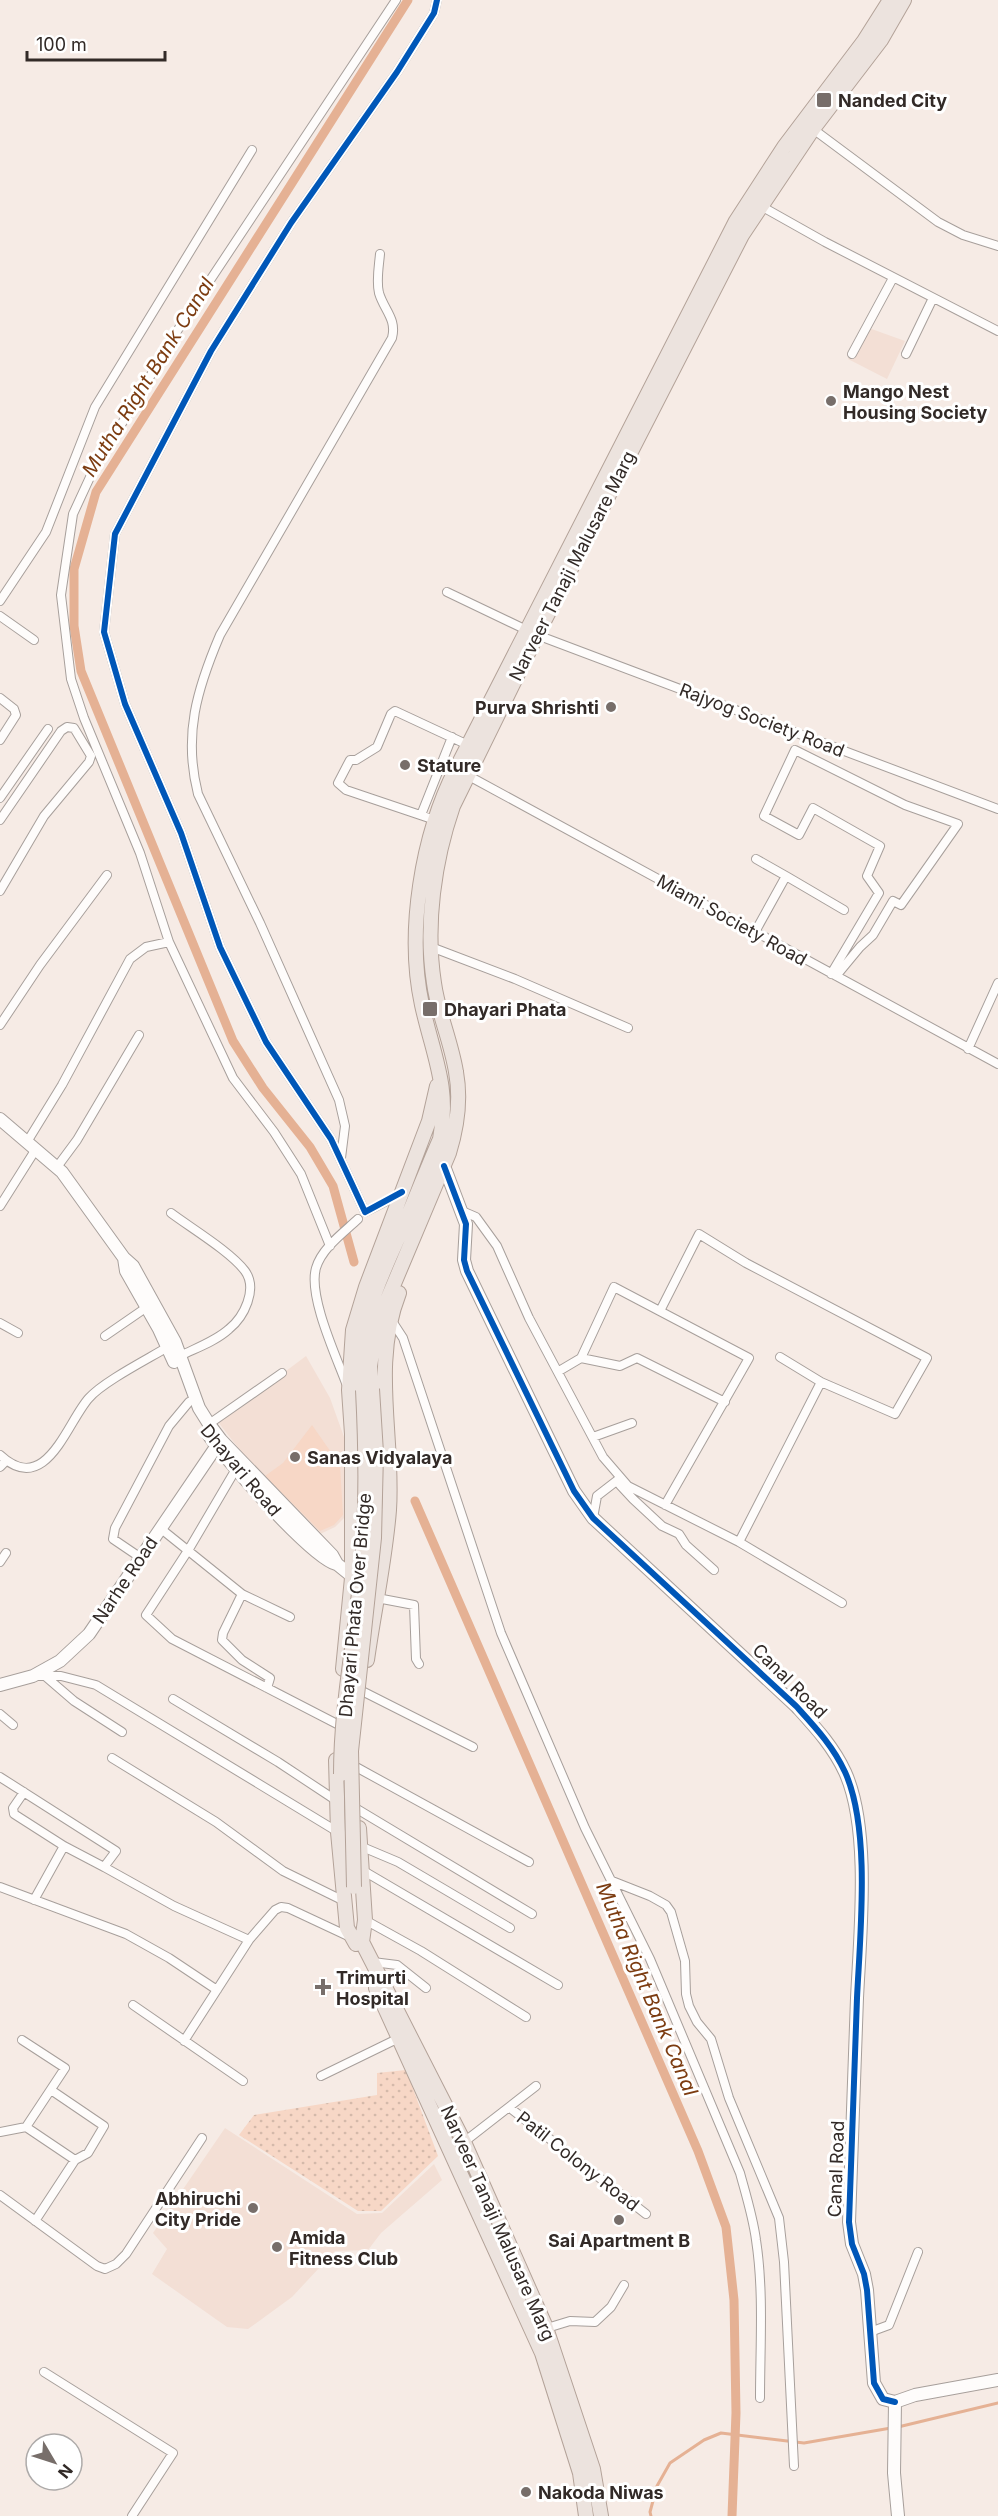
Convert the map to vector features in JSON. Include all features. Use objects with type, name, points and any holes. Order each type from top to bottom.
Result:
[{"type":"main road","name":"Narveer Tanaji Malusare Marg","points":[[716,268],[761,206],[895,5]]},
{"type":"main road","name":"Narveer Tanaji Malusare Marg","points":[[439,1065],[422,1005],[417,964],[422,879],[435,820],[453,775],[531,633],[759,184],[784,147],[854,65]]},
{"type":"main road","name":"Narveer Tanaji Malusare Marg","points":[[434,1185],[444,1166],[456,1125],[456,1072],[437,1002],[431,947],[435,880],[447,824],[531,633]]},
{"type":"main road","points":[[348,1892],[338,1832],[337,1724],[352,1578],[352,1434],[361,1390],[353,1330],[366,1287],[429,1121],[437,1091],[439,1065]]},
{"type":"main road","name":"Dhayari Phata Over Bridge","points":[[356,1941],[348,1892],[351,1750],[374,1538],[376,1453],[361,1390],[360,1370],[363,1341],[373,1300],[440,1139],[444,1113],[439,1065]]},
{"type":"main road","points":[[356,1941],[365,1920],[357,1809],[358,1726],[389,1509],[383,1368],[390,1318],[434,1207],[434,1185]]},
{"type":"main road","name":"Dhayari Phata Over Bridge","points":[[361,1390],[370,1366],[377,1324],[434,1185]]},
{"type":"main road","name":"Narveer Tanaji Malusare Marg","points":[[356,1941],[373,1962],[464,2142],[547,2328],[593,2469],[601,2516]]},
{"type":"main road","name":"Narveer Tanaji Malusare Marg","points":[[356,1941],[542,2354],[580,2473],[586,2516]]},
{"type":"street","points":[[330,1245],[301,1174],[274,1132],[233,1078],[169,942],[140,853],[84,718],[71,679],[61,595],[73,514],[91,475],[185,318],[396,0]]},
{"type":"street","points":[[402,1192],[365,1212],[331,1139],[266,1042],[220,947],[181,833],[125,705],[104,632],[115,534],[211,351],[291,223],[397,72],[434,13],[437,0]]},
{"type":"street","points":[[813,129],[938,222],[963,235],[998,246]]},
{"type":"street","points":[[0,602],[46,532],[95,407],[252,150]]},
{"type":"street","points":[[761,206],[893,278],[998,331]]},
{"type":"street","points":[[340,1160],[345,1126],[339,1100],[260,923],[207,818],[194,778],[192,753],[194,710],[201,679],[220,635],[392,338],[393,320],[378,286],[380,254]]},
{"type":"street","points":[[852,354],[893,278]]},
{"type":"street","points":[[906,354],[933,298]]},
{"type":"street","name":"Rajyog Society Road","points":[[447,591],[531,633],[998,809]]},
{"type":"street","points":[[0,616],[34,640]]},
{"type":"street","points":[[0,698],[14,709],[16,716],[0,740]]},
{"type":"street","points":[[435,820],[346,790],[338,783],[350,760],[356,760],[377,747],[391,714],[395,711],[468,744]]},
{"type":"street","points":[[0,820],[61,731],[67,726],[74,728],[91,756],[89,762],[44,816],[0,891]]},
{"type":"street","points":[[0,798],[48,729]]},
{"type":"street","points":[[421,815],[452,737]]},
{"type":"street","points":[[795,750],[905,805],[958,824],[901,905],[893,901],[871,937],[834,975],[879,892],[867,876],[880,846],[813,808],[799,835],[764,816],[795,750]]},
{"type":"street","name":"Miami Society Road","points":[[467,775],[998,1064]]},
{"type":"street","points":[[756,860],[844,910]]},
{"type":"street","points":[[0,1025],[53,947],[107,875]]},
{"type":"street","points":[[755,932],[786,876]]},
{"type":"street","points":[[857,930],[871,937]]},
{"type":"street","points":[[0,1206],[130,959],[146,946],[169,942]]},
{"type":"street","points":[[431,947],[464,958],[628,1028]]},
{"type":"street","points":[[968,1049],[998,983]]},
{"type":"street","points":[[57,1167],[77,1140],[139,1035]]},
{"type":"street","name":"Dhayari Road","points":[[0,1119],[57,1167],[124,1258],[134,1266],[172,1344],[189,1402],[236,1470],[302,1539],[328,1562],[338,1564]]},
{"type":"street","name":"Canal Road","points":[[444,1166],[466,1224],[464,1260],[467,1271],[574,1491],[593,1518],[796,1706],[827,1739],[846,1773],[855,1809],[860,1845],[861,1901],[849,2222],[852,2244],[864,2274],[874,2383],[884,2399],[895,2402]]},
{"type":"street","points":[[459,1205],[476,1216],[497,1246],[529,1318],[603,1457],[619,1479],[628,1486],[739,1542],[842,1603]]},
{"type":"street","points":[[171,1213],[233,1259],[249,1280],[248,1300],[238,1321],[227,1332],[180,1356]]},
{"type":"street","points":[[358,1219],[330,1245],[316,1268],[314,1280],[316,1298],[361,1390]]},
{"type":"street","points":[[660,1311],[699,1234],[746,1263],[927,1358],[895,1414],[821,1382],[780,1357]]},
{"type":"street","name":"Dhayari Road","points":[[124,1258],[126,1271],[180,1356],[199,1408],[218,1443],[332,1555],[352,1578],[378,1594]]},
{"type":"street","points":[[559,1371],[581,1358],[614,1287],[749,1358],[665,1505]]},
{"type":"street","points":[[105,1336],[147,1307]]},
{"type":"street","points":[[390,1318],[403,1338],[501,1633],[537,1719],[655,1970],[740,2173],[757,2242],[760,2300],[760,2398]]},
{"type":"street","points":[[0,1323],[18,1333]]},
{"type":"street","points":[[2,1461],[27,1467],[38,1464],[52,1455],[89,1398],[172,1344]]},
{"type":"street","points":[[581,1358],[620,1366],[637,1358],[724,1402]]},
{"type":"street","points":[[209,1424],[282,1373]]},
{"type":"street","points":[[739,1542],[821,1382]]},
{"type":"street","points":[[141,1558],[113,1539],[115,1528],[169,1426],[189,1402]]},
{"type":"street","points":[[593,1437],[632,1423]]},
{"type":"street","name":"Narhe Road","points":[[0,1685],[39,1676],[60,1661],[88,1634],[218,1443]]},
{"type":"street","points":[[236,1470],[146,1615],[172,1639],[337,1724],[358,1726]]},
{"type":"street","points":[[593,1518],[597,1496],[619,1479]]},
{"type":"street","points":[[619,1479],[620,1485],[633,1500],[662,1526],[679,1534],[686,1545],[714,1570]]},
{"type":"street","points":[[160,1528],[189,1549],[242,1594],[290,1617]]},
{"type":"street","points":[[0,1562],[6,1553]]},
{"type":"street","points":[[242,1594],[222,1640],[242,1660],[270,1678],[267,1688]]},
{"type":"street","points":[[378,1594],[414,1605],[416,1659],[419,1664]]},
{"type":"street","points":[[39,1676],[122,1732]]},
{"type":"street","points":[[39,1676],[62,1676],[96,1685],[338,1832]]},
{"type":"street","points":[[363,1691],[473,1747]]},
{"type":"street","points":[[172,1699],[287,1767],[337,1801]]},
{"type":"street","points":[[0,1714],[13,1725]]},
{"type":"street","points":[[112,1758],[216,1822],[284,1871],[348,1892]]},
{"type":"street","points":[[356,1767],[530,1862]]},
{"type":"street","points":[[0,1777],[116,1851],[104,1867]]},
{"type":"street","points":[[24,1792],[12,1812],[64,1846],[174,1906],[249,1940]]},
{"type":"street","points":[[357,1809],[532,1914]]},
{"type":"street","points":[[34,1900],[64,1846]]},
{"type":"street","points":[[360,1846],[398,1862],[510,1928]]},
{"type":"street","points":[[362,1870],[558,1985]]},
{"type":"street","points":[[612,1881],[650,1896],[666,1905],[671,1912],[685,1961],[686,1994],[689,2006],[697,2022],[711,2039],[729,2098],[776,2208],[784,2262],[794,2466]]},
{"type":"street","points":[[0,1887],[126,1934],[169,1958],[217,1990]]},
{"type":"street","points":[[184,2041],[249,1940],[275,1910],[281,1907],[356,1941]]},
{"type":"street","points":[[365,1920],[421,1951],[526,2017]]},
{"type":"street","points":[[373,1962],[397,1965],[426,1988]]},
{"type":"street","points":[[133,2005],[243,2081]]},
{"type":"street","points":[[321,2076],[399,2038]]},
{"type":"street","points":[[21,2040],[66,2068],[26,2127]]},
{"type":"street","name":"Patil Colony Road","points":[[464,2142],[536,2086]]},
{"type":"street","points":[[35,2221],[75,2160],[88,2153],[104,2126],[51,2090]]},
{"type":"street","name":"Patil Colony Road","points":[[510,2108],[646,2214]]},
{"type":"street","points":[[0,2132],[26,2127],[75,2160]]},
{"type":"street","points":[[0,2195],[97,2266],[105,2269],[116,2264],[126,2254],[202,2138]]},
{"type":"street","points":[[870,2332],[889,2325],[918,2252]]},
{"type":"street","points":[[547,2328],[570,2321],[595,2322],[611,2307],[624,2285]]},
{"type":"street","points":[[44,2372],[173,2453],[132,2516]]},
{"type":"street","points":[[897,2516],[894,2473],[895,2402],[915,2395],[998,2380]]},
{"type":"shaded area","points":[[866,327],[905,341],[887,379],[848,359]]},
{"type":"shaded area","name":"Sanas Vidyalaya","points":[[306,1356],[330,1398],[344,1437],[346,1516],[335,1527],[318,1535],[261,1477],[218,1422]]},
{"type":"shaded area","points":[[312,1425],[340,1465],[343,1515],[334,1525],[320,1531],[265,1476],[283,1463]]},
{"type":"shaded area","points":[[406,2070],[438,2156],[381,2211],[358,2211],[239,2135],[254,2115],[377,2095],[377,2073]]},
{"type":"shaded area","points":[[225,2128],[357,2214],[382,2213],[434,2164],[442,2180],[381,2233],[368,2250],[335,2251],[292,2297],[248,2329],[227,2327],[152,2274],[167,2249],[153,2233]]},
{"type":"waterway","name":"Mutha Right Bank Canal","points":[[354,1262],[333,1186],[310,1147],[263,1088],[233,1041],[81,671],[74,626],[74,569],[96,492],[408,0]]},
{"type":"waterway","name":"Mutha Right Bank Canal","points":[[415,1501],[698,2151],[726,2227],[734,2300],[736,2413],[732,2516]]},
{"type":"waterway","points":[[898,2427],[998,2403]]},
{"type":"waterway","points":[[651,2516],[657,2486],[670,2463],[704,2440],[721,2433],[804,2443],[891,2428]]},
{"type":"cycle path","points":[[402,1192],[365,1212],[331,1139],[266,1042],[220,947],[181,833],[125,704],[104,632],[115,534],[211,351],[291,223],[397,72],[434,13],[437,0]]},
{"type":"cycle path","points":[[444,1166],[466,1224],[464,1260],[467,1271],[574,1491],[593,1518],[796,1706],[829,1745],[845,1772],[853,1795],[858,1822],[862,1883],[849,2222],[852,2244],[864,2274],[867,2290],[874,2383],[883,2399],[895,2402]]},
{"type":"place","name":"Nanded City","points":[[824,100]]},
{"type":"place","name":"Mango Nest Housing Society","points":[[831,401]]},
{"type":"place","name":"Purva Shrishti","points":[[611,707]]},
{"type":"place","name":"Stature","points":[[405,765]]},
{"type":"place","name":"Dhayari Phata","points":[[430,1009]]},
{"type":"place","name":"Sanas Vidyalaya","points":[[295,1457]]},
{"type":"place","name":"Trimurti Hospital","points":[[323,1987]]},
{"type":"place","name":"Abhiruchi City Pride","points":[[253,2208]]},
{"type":"place","name":"Sai Apartment B","points":[[619,2220]]},
{"type":"place","name":"Amida Fitness Club","points":[[277,2247]]},
{"type":"place","name":"Nakoda Niwas","points":[[526,2492]]}]
